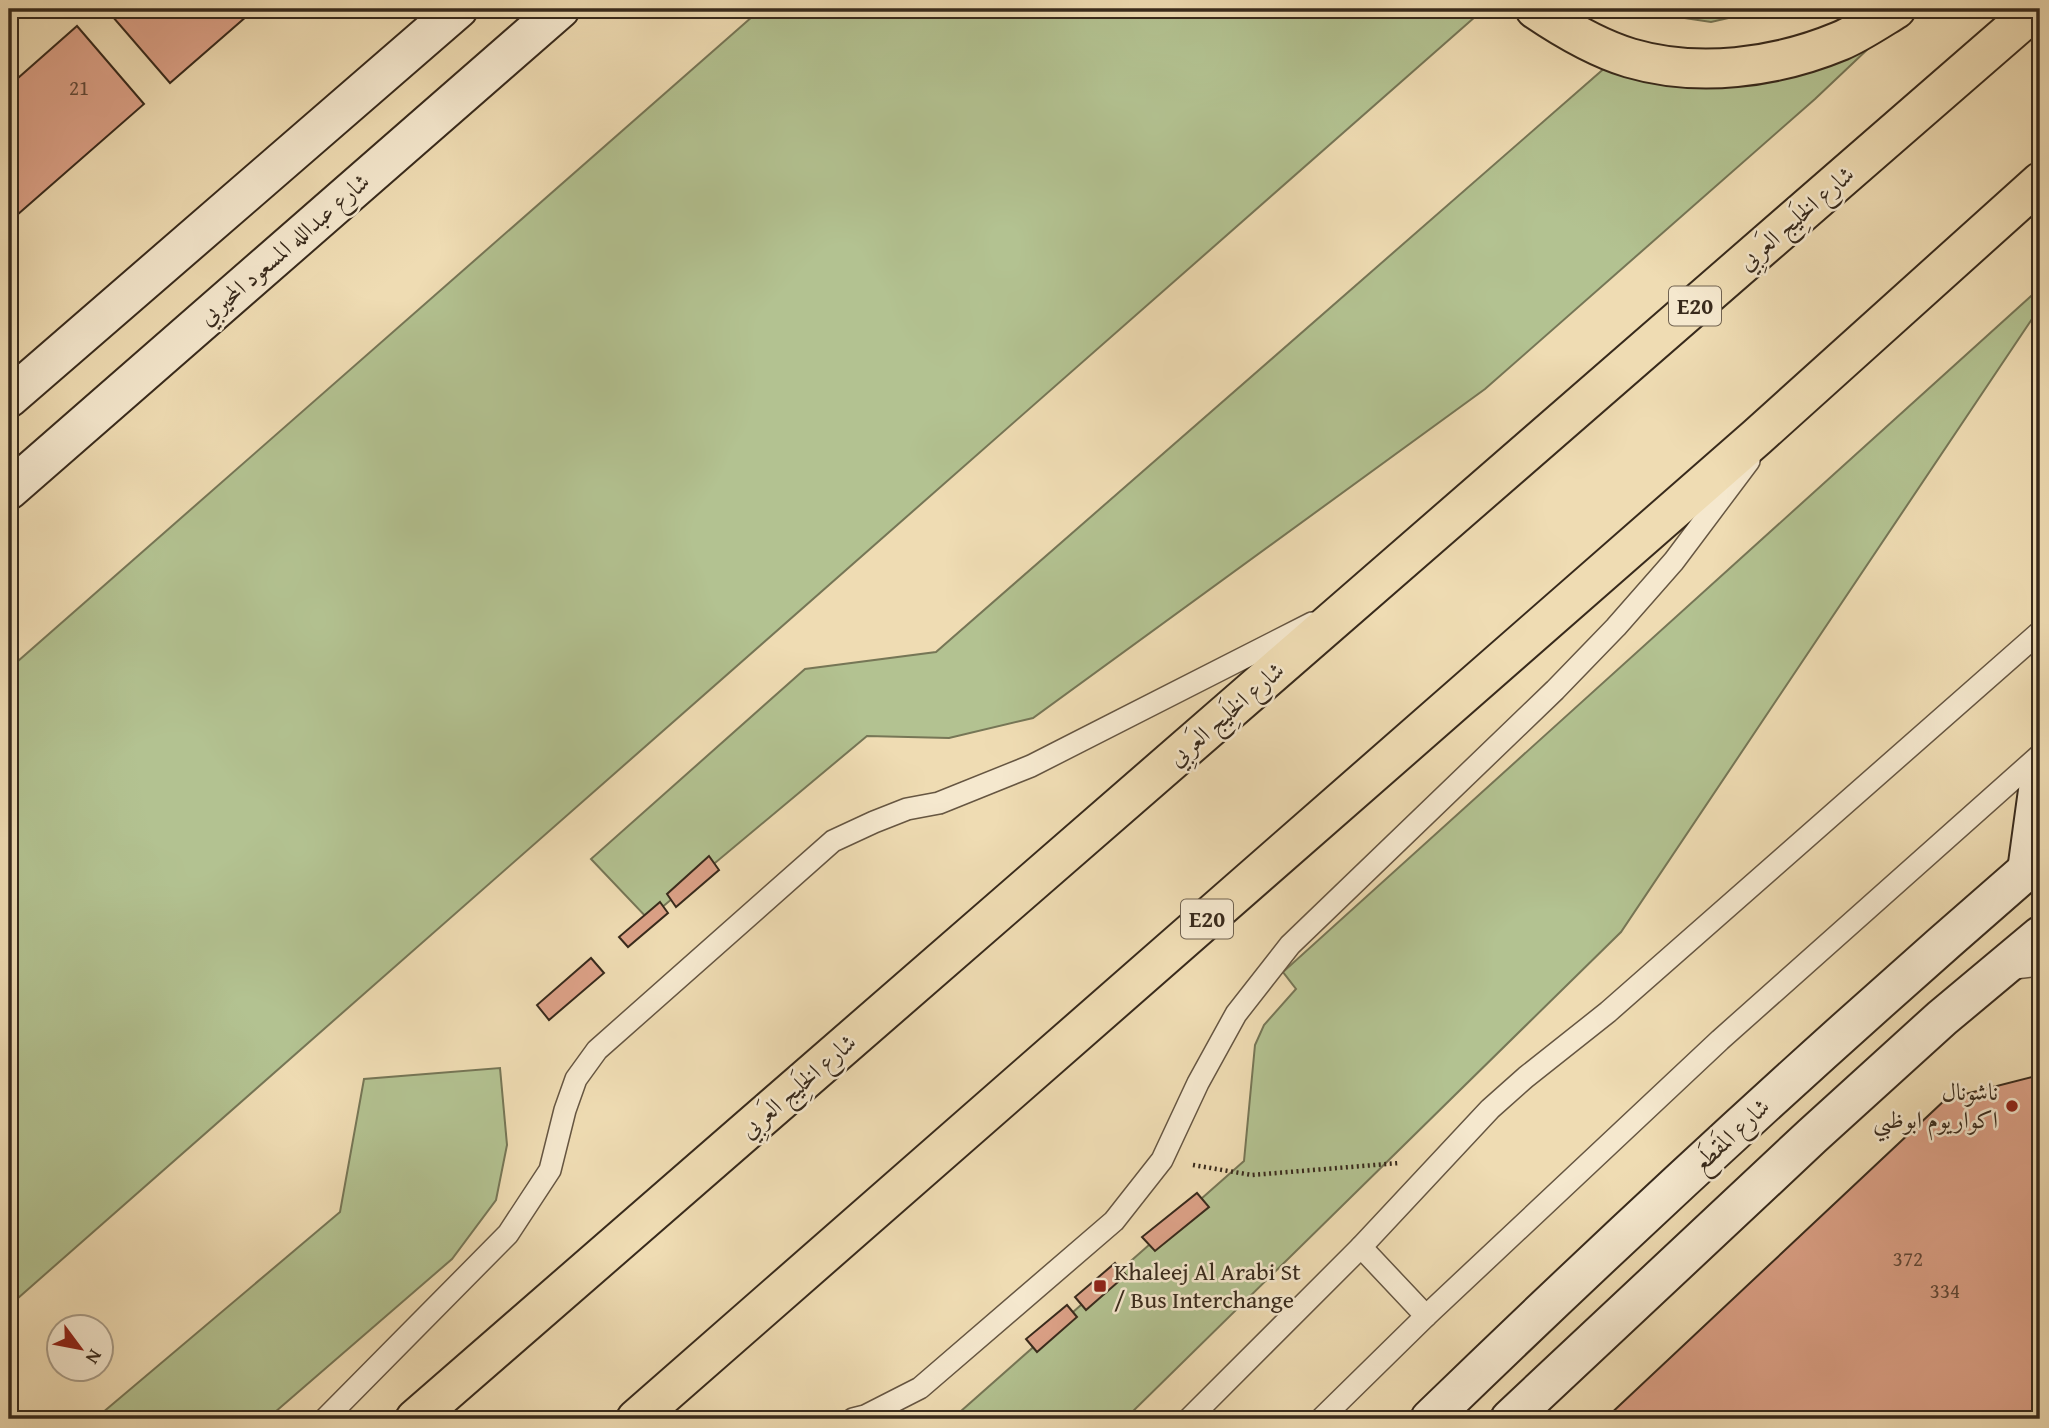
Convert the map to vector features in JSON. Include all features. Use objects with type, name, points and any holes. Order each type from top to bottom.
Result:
[{"type":"highway","points":[[1535,9],[1590,41],[1628,58],[1672,67],[1733,68],[1793,58],[1842,40],[1896,9]]},
{"type":"highway","name":"شارع الخَلِيج العَربِي","points":[[415,1419],[2036,9]]},
{"type":"highway","name":"E20","points":[[636,1419],[1778,419],[2040,182]]},
{"type":"street","points":[[9,398],[458,9]]},
{"type":"street","name":"شارع عبدالله المسعود المحيربي","points":[[9,490],[560,9]]},
{"type":"street","points":[[2034,865],[2040,776]]},
{"type":"street","name":"شارع المَقطَع","points":[[1430,1419],[1737,1129],[1908,974],[2034,865]]},
{"type":"street","points":[[1510,1419],[1812,1136],[1942,1018],[2040,936]]},
{"type":"lane","points":[[853,1419],[865,1416],[920,1388],[1114,1221],[1162,1160],[1198,1083],[1236,1014],[1290,944],[1555,690],[1616,627],[1674,561],[1778,419]]},
{"type":"lane","points":[[325,1419],[508,1234],[550,1170],[576,1079],[597,1051],[833,841],[907,809],[940,803],[1031,766],[1353,603]]},
{"type":"lane","points":[[1189,1419],[1361,1247],[1490,1109],[1608,1012],[2040,632]]},
{"type":"lane","points":[[1321,1419],[1426,1316],[1720,1040],[2040,755]]},
{"type":"lane","points":[[1998,970],[2040,965]]},
{"type":"lane","points":[[1361,1247],[1426,1316]]},
{"type":"path","points":[[1162,1160],[1252,1175],[1402,1163],[1429,1176]]},
{"type":"green space","points":[[761,9],[1484,9],[9,1306],[9,669]]},
{"type":"green space","points":[[1639,9],[1768,9],[1711,22]]},
{"type":"green space","points":[[1889,29],[1815,99],[1485,389],[1033,718],[949,738],[867,736],[648,919],[591,859],[805,669],[936,652],[1607,66]]},
{"type":"green space","points":[[2040,288],[2040,307],[1621,932],[1125,1419],[952,1419],[1244,1161],[1255,1045],[1264,1025],[1296,989],[1283,972]]},
{"type":"green space","points":[[500,1068],[507,1145],[496,1200],[452,1259],[267,1419],[95,1419],[340,1212],[364,1079]]},
{"type":"building","points":[[106,9],[255,9],[170,83]]},
{"type":"building","points":[[77,26],[144,104],[9,222],[9,86]]},
{"type":"building","points":[[709,856],[719,870],[676,907],[667,894]]},
{"type":"building","points":[[660,902],[668,913],[628,947],[619,937]]},
{"type":"building","points":[[591,958],[604,973],[549,1020],[537,1005]]},
{"type":"building","points":[[2040,1075],[2040,1419],[1605,1419],[1946,1099]]},
{"type":"building","points":[[1197,1193],[1209,1207],[1155,1251],[1142,1237]]},
{"type":"building","points":[[1115,1263],[1126,1275],[1086,1310],[1075,1297]]},
{"type":"building","points":[[1067,1305],[1077,1317],[1037,1352],[1026,1339]]},
{"type":"place","name":"ناشونال اكواريوم ابوظبي","points":[[2012,1106]]},
{"type":"place","name":"Khaleej Al Arabi St / Bus Interchange","points":[[1100,1286]]}]
